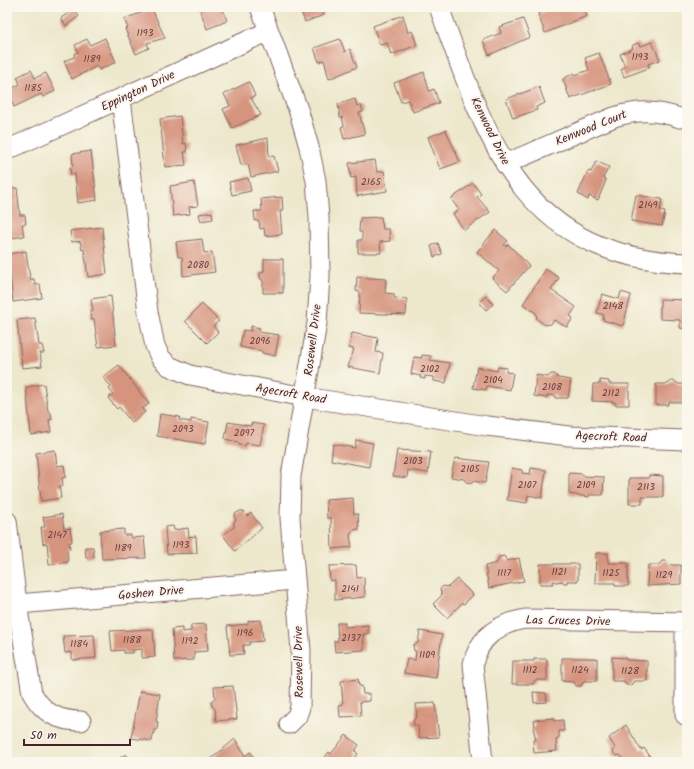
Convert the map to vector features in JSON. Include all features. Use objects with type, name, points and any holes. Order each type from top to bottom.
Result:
[{"type":"street","name":"Rosewell Drive","points":[[260,7],[299,112],[309,146],[316,182],[319,217],[320,276],[317,323],[292,476],[290,518],[301,651],[300,707],[297,716],[288,724]]},
{"type":"street","name":"Kenwood Drive","points":[[439,7],[468,87],[505,164],[533,200],[554,220],[575,235],[617,254],[642,260],[687,263]]},
{"type":"street","name":"Eppington Drive","points":[[7,150],[269,31]]},
{"type":"street","name":"Agecroft Road","points":[[121,99],[148,312],[154,346],[160,357],[169,366],[190,375],[305,397],[487,426],[569,436],[687,440]]},
{"type":"street","name":"Kenwood Court","points":[[505,164],[614,117],[630,112],[658,112],[680,118]]},
{"type":"street","points":[[7,521],[12,604],[30,686],[35,698],[48,713],[57,718],[69,721],[81,721]]},
{"type":"street","name":"Goshen Drive","points":[[12,604],[294,580]]},
{"type":"street","name":"Las Cruces Drive","points":[[483,762],[473,664],[481,644],[499,627],[511,622],[525,619],[686,622]]},
{"type":"street","points":[[685,715],[686,622]]},
{"type":"building","points":[[199,7],[222,7],[227,21],[207,29]]},
{"type":"building","points":[[299,7],[321,7],[324,15],[305,22]]},
{"type":"building","points":[[556,7],[584,7],[587,16],[545,33],[538,14]]},
{"type":"building","points":[[74,9],[79,16],[66,26],[61,18]]},
{"type":"building","points":[[152,9],[165,38],[147,43],[149,48],[136,54],[125,29],[128,28],[124,19]]},
{"type":"building","points":[[403,15],[408,33],[412,31],[417,45],[391,55],[387,43],[380,45],[373,26]]},
{"type":"building","points":[[523,19],[530,37],[489,55],[483,40],[501,33],[499,27]]},
{"type":"building","points":[[105,38],[116,62],[99,70],[97,66],[72,79],[64,61],[74,57],[75,53],[78,52],[75,45],[87,39],[90,45]]},
{"type":"building","points":[[340,39],[345,52],[350,49],[357,67],[329,79],[324,60],[319,62],[314,48]]},
{"type":"building","points":[[652,42],[660,60],[648,64],[649,68],[624,77],[621,69],[625,67],[620,54],[632,49],[633,45],[638,43],[641,46]]},
{"type":"building","points":[[599,53],[611,84],[570,99],[563,79],[574,73],[575,75],[589,70],[585,58]]},
{"type":"building","points":[[31,70],[35,78],[46,73],[55,91],[43,97],[41,94],[14,107],[7,91],[20,84],[17,77]]},
{"type":"building","points":[[424,72],[429,91],[434,89],[439,103],[413,112],[408,100],[401,102],[394,83]]},
{"type":"building","points":[[249,82],[255,96],[251,98],[261,115],[232,128],[223,109],[230,106],[224,94]]},
{"type":"building","points":[[539,87],[545,103],[536,107],[537,110],[513,118],[506,99]]},
{"type":"building","points":[[355,99],[357,106],[361,105],[363,112],[359,113],[365,134],[344,139],[341,127],[344,126],[342,117],[340,118],[338,104]]},
{"type":"building","points":[[180,116],[183,144],[186,143],[187,152],[184,152],[186,165],[165,167],[160,119]]},
{"type":"building","points":[[446,130],[460,162],[440,169],[428,137]]},
{"type":"building","points":[[268,138],[269,157],[274,156],[278,171],[251,177],[248,164],[241,165],[236,145]]},
{"type":"building","points":[[91,151],[97,200],[78,203],[75,174],[71,175],[70,167],[73,166],[72,154]]},
{"type":"building","points":[[375,160],[377,172],[384,171],[387,191],[357,196],[356,177],[351,178],[349,163]]},
{"type":"building","points":[[596,161],[609,167],[603,178],[606,180],[598,200],[589,196],[588,200],[578,194],[588,171],[591,172]]},
{"type":"building","points":[[248,178],[251,191],[232,195],[229,182]]},
{"type":"building","points":[[194,182],[198,206],[189,207],[190,214],[173,216],[170,186]]},
{"type":"building","points":[[473,183],[481,194],[477,197],[490,212],[464,230],[453,214],[459,210],[451,199]]},
{"type":"building","points":[[17,188],[20,215],[25,215],[26,224],[22,224],[24,236],[7,239],[7,189]]},
{"type":"building","points":[[636,195],[662,199],[660,211],[665,212],[662,226],[631,221]]},
{"type":"building","points":[[282,197],[283,211],[280,211],[282,234],[265,236],[264,228],[260,229],[259,221],[255,221],[254,211],[262,211],[261,199]]},
{"type":"building","points":[[212,212],[213,219],[201,221],[199,214]]},
{"type":"building","points":[[381,217],[383,229],[389,229],[390,241],[380,242],[381,253],[358,253],[358,240],[362,240],[362,232],[359,232],[360,218]]},
{"type":"building","points":[[102,227],[107,274],[88,277],[84,249],[82,250],[80,241],[72,242],[70,231]]},
{"type":"building","points":[[495,230],[508,241],[504,245],[506,246],[508,244],[529,266],[507,291],[492,278],[499,271],[477,252]]},
{"type":"building","points":[[202,239],[204,253],[212,252],[215,272],[183,276],[182,257],[178,257],[176,242]]},
{"type":"building","points":[[438,243],[442,254],[434,257],[431,246]]},
{"type":"building","points":[[26,251],[30,279],[34,279],[35,285],[40,284],[42,298],[13,302],[8,254]]},
{"type":"building","points":[[264,259],[283,259],[283,293],[263,293],[263,281],[260,278],[260,273],[264,271]]},
{"type":"building","points":[[546,269],[559,278],[551,290],[576,307],[570,316],[573,318],[567,327],[554,320],[551,324],[545,325],[537,319],[536,313],[523,304]]},
{"type":"building","points":[[357,277],[386,279],[385,293],[394,294],[394,298],[407,299],[406,315],[359,313],[360,292],[356,291]]},
{"type":"building","points":[[621,292],[631,295],[623,326],[603,320],[604,315],[597,313],[602,294],[619,299]]},
{"type":"building","points":[[111,296],[116,345],[98,347],[94,319],[91,320],[90,311],[93,311],[91,299]]},
{"type":"building","points":[[486,296],[493,304],[486,310],[479,302]]},
{"type":"building","points":[[660,299],[687,300],[687,329],[680,328],[680,320],[660,319]]},
{"type":"building","points":[[202,304],[219,321],[213,326],[218,332],[207,343],[185,321]]},
{"type":"building","points":[[35,318],[39,345],[42,345],[44,353],[40,353],[42,366],[22,368],[17,320]]},
{"type":"building","points":[[251,326],[260,328],[259,332],[279,335],[275,356],[262,353],[262,351],[240,347],[243,330],[251,331]]},
{"type":"building","points":[[352,333],[378,338],[376,352],[383,353],[380,373],[348,367],[354,349],[349,348]]},
{"type":"building","points":[[422,355],[431,356],[430,360],[450,363],[446,383],[434,381],[434,377],[425,376],[425,379],[420,378],[421,376],[411,374],[414,357],[422,358]]},
{"type":"building","points":[[119,365],[149,404],[142,409],[145,412],[132,423],[119,407],[117,409],[108,398],[113,394],[109,389],[111,387],[103,377]]},
{"type":"building","points":[[477,367],[497,371],[498,367],[507,368],[506,372],[513,373],[510,390],[487,386],[486,390],[473,388]]},
{"type":"building","points":[[551,374],[555,374],[558,378],[571,380],[568,398],[555,398],[556,396],[547,395],[547,398],[534,396],[536,375],[548,377]]},
{"type":"building","points":[[600,380],[609,381],[609,384],[629,384],[629,405],[615,405],[615,402],[592,401],[593,384],[600,384]]},
{"type":"building","points":[[671,381],[675,381],[678,384],[687,384],[687,402],[669,402],[668,405],[656,405],[656,384],[668,384]]},
{"type":"building","points":[[44,384],[48,411],[51,413],[52,419],[49,420],[51,432],[31,435],[26,387]]},
{"type":"building","points":[[160,414],[180,417],[179,420],[191,422],[191,419],[209,422],[205,444],[157,436]]},
{"type":"building","points":[[228,422],[251,426],[251,423],[264,425],[260,445],[246,443],[245,446],[239,445],[238,442],[225,439]]},
{"type":"building","points":[[356,440],[373,443],[369,467],[331,460],[333,444],[355,448]]},
{"type":"building","points":[[55,450],[57,466],[64,465],[66,477],[62,478],[63,486],[59,486],[61,498],[41,501],[36,453]]},
{"type":"building","points":[[397,450],[431,452],[428,473],[408,470],[407,478],[393,476]]},
{"type":"building","points":[[455,458],[489,462],[485,483],[473,481],[471,483],[466,482],[464,479],[451,477]]},
{"type":"building","points":[[512,468],[522,470],[522,473],[530,474],[531,468],[546,470],[542,498],[528,495],[527,503],[507,500]]},
{"type":"building","points":[[569,473],[583,474],[583,476],[604,477],[603,495],[589,495],[589,497],[569,494]]},
{"type":"building","points":[[649,475],[663,476],[663,497],[642,497],[642,504],[629,504],[629,478],[649,478]]},
{"type":"building","points":[[353,498],[354,514],[358,514],[359,529],[353,530],[350,535],[352,547],[332,549],[331,518],[327,518],[326,500]]},
{"type":"building","points":[[240,511],[244,511],[247,516],[251,513],[262,528],[235,551],[223,535],[234,527],[234,522],[236,520],[234,517],[235,514]]},
{"type":"building","points":[[62,514],[64,529],[70,528],[72,542],[69,542],[70,549],[67,550],[68,562],[49,565],[47,543],[43,544],[41,527],[45,527],[43,517]]},
{"type":"building","points":[[173,526],[174,530],[188,528],[189,537],[196,536],[197,553],[167,554],[165,527]]},
{"type":"building","points":[[124,529],[124,535],[131,535],[132,538],[144,537],[146,558],[102,559],[100,531]]},
{"type":"building","points":[[85,547],[93,547],[94,557],[86,558]]},
{"type":"building","points":[[596,553],[608,553],[608,563],[628,563],[628,586],[615,586],[615,583],[595,583]]},
{"type":"building","points":[[504,556],[507,561],[519,558],[524,581],[489,588],[485,566],[497,563],[499,557]]},
{"type":"building","points":[[662,561],[667,561],[671,565],[681,565],[681,584],[647,586],[648,565],[659,565]]},
{"type":"building","points":[[540,564],[578,564],[578,581],[567,581],[567,583],[564,583],[562,581],[553,581],[553,584],[540,584]]},
{"type":"building","points":[[356,565],[357,578],[364,577],[365,597],[335,600],[335,580],[330,581],[329,566]]},
{"type":"building","points":[[457,579],[473,595],[464,604],[462,603],[447,618],[433,604],[442,595],[440,589],[443,586],[448,587]]},
{"type":"building","points":[[261,620],[263,641],[250,642],[249,645],[243,645],[244,654],[230,655],[227,626],[248,624],[248,621]]},
{"type":"building","points":[[337,623],[345,623],[345,627],[368,625],[368,634],[363,634],[364,650],[335,652],[334,641],[338,641]]},
{"type":"building","points":[[206,624],[208,651],[194,652],[194,660],[174,661],[172,629],[182,628],[182,632],[191,631],[191,625]]},
{"type":"building","points":[[153,629],[155,657],[142,658],[142,649],[133,650],[133,653],[124,653],[124,650],[112,651],[110,631]]},
{"type":"building","points":[[420,631],[442,635],[436,678],[404,673],[407,659],[415,660],[416,651],[414,651],[413,645],[418,643]]},
{"type":"building","points":[[94,635],[96,658],[72,660],[72,652],[65,653],[63,636]]},
{"type":"building","points":[[612,657],[626,658],[626,660],[647,661],[647,681],[634,681],[631,685],[626,685],[624,681],[612,681]]},
{"type":"building","points":[[562,658],[597,658],[597,681],[584,681],[581,686],[576,686],[574,682],[562,681]]},
{"type":"building","points":[[534,659],[547,659],[547,680],[535,680],[533,684],[512,684],[513,661],[534,661]]},
{"type":"building","points":[[358,679],[359,686],[362,686],[363,694],[370,694],[370,701],[360,702],[361,716],[340,717],[339,705],[343,704],[341,681]]},
{"type":"building","points":[[233,686],[237,719],[216,721],[215,709],[211,702],[215,699],[214,687]]},
{"type":"building","points":[[140,691],[160,694],[156,722],[158,722],[157,730],[154,730],[152,741],[131,738]]},
{"type":"building","points":[[533,692],[546,693],[547,702],[534,703]]},
{"type":"building","points":[[435,703],[439,737],[419,738],[418,726],[414,725],[413,720],[417,717],[416,704]]},
{"type":"building","points":[[554,718],[554,721],[563,720],[564,731],[559,731],[559,737],[556,740],[557,751],[534,753],[533,740],[536,740],[533,728],[535,727],[534,720]]},
{"type":"building","points":[[626,725],[641,750],[644,748],[654,762],[625,762],[620,755],[616,756],[613,752],[615,748],[609,738]]},
{"type":"building","points":[[346,735],[359,745],[355,751],[358,754],[353,760],[350,757],[347,762],[321,762],[329,752],[331,754]]},
{"type":"building","points":[[235,739],[245,756],[250,752],[257,762],[213,762],[211,759]]},
{"type":"building","points":[[126,754],[132,762],[113,762]]}]
